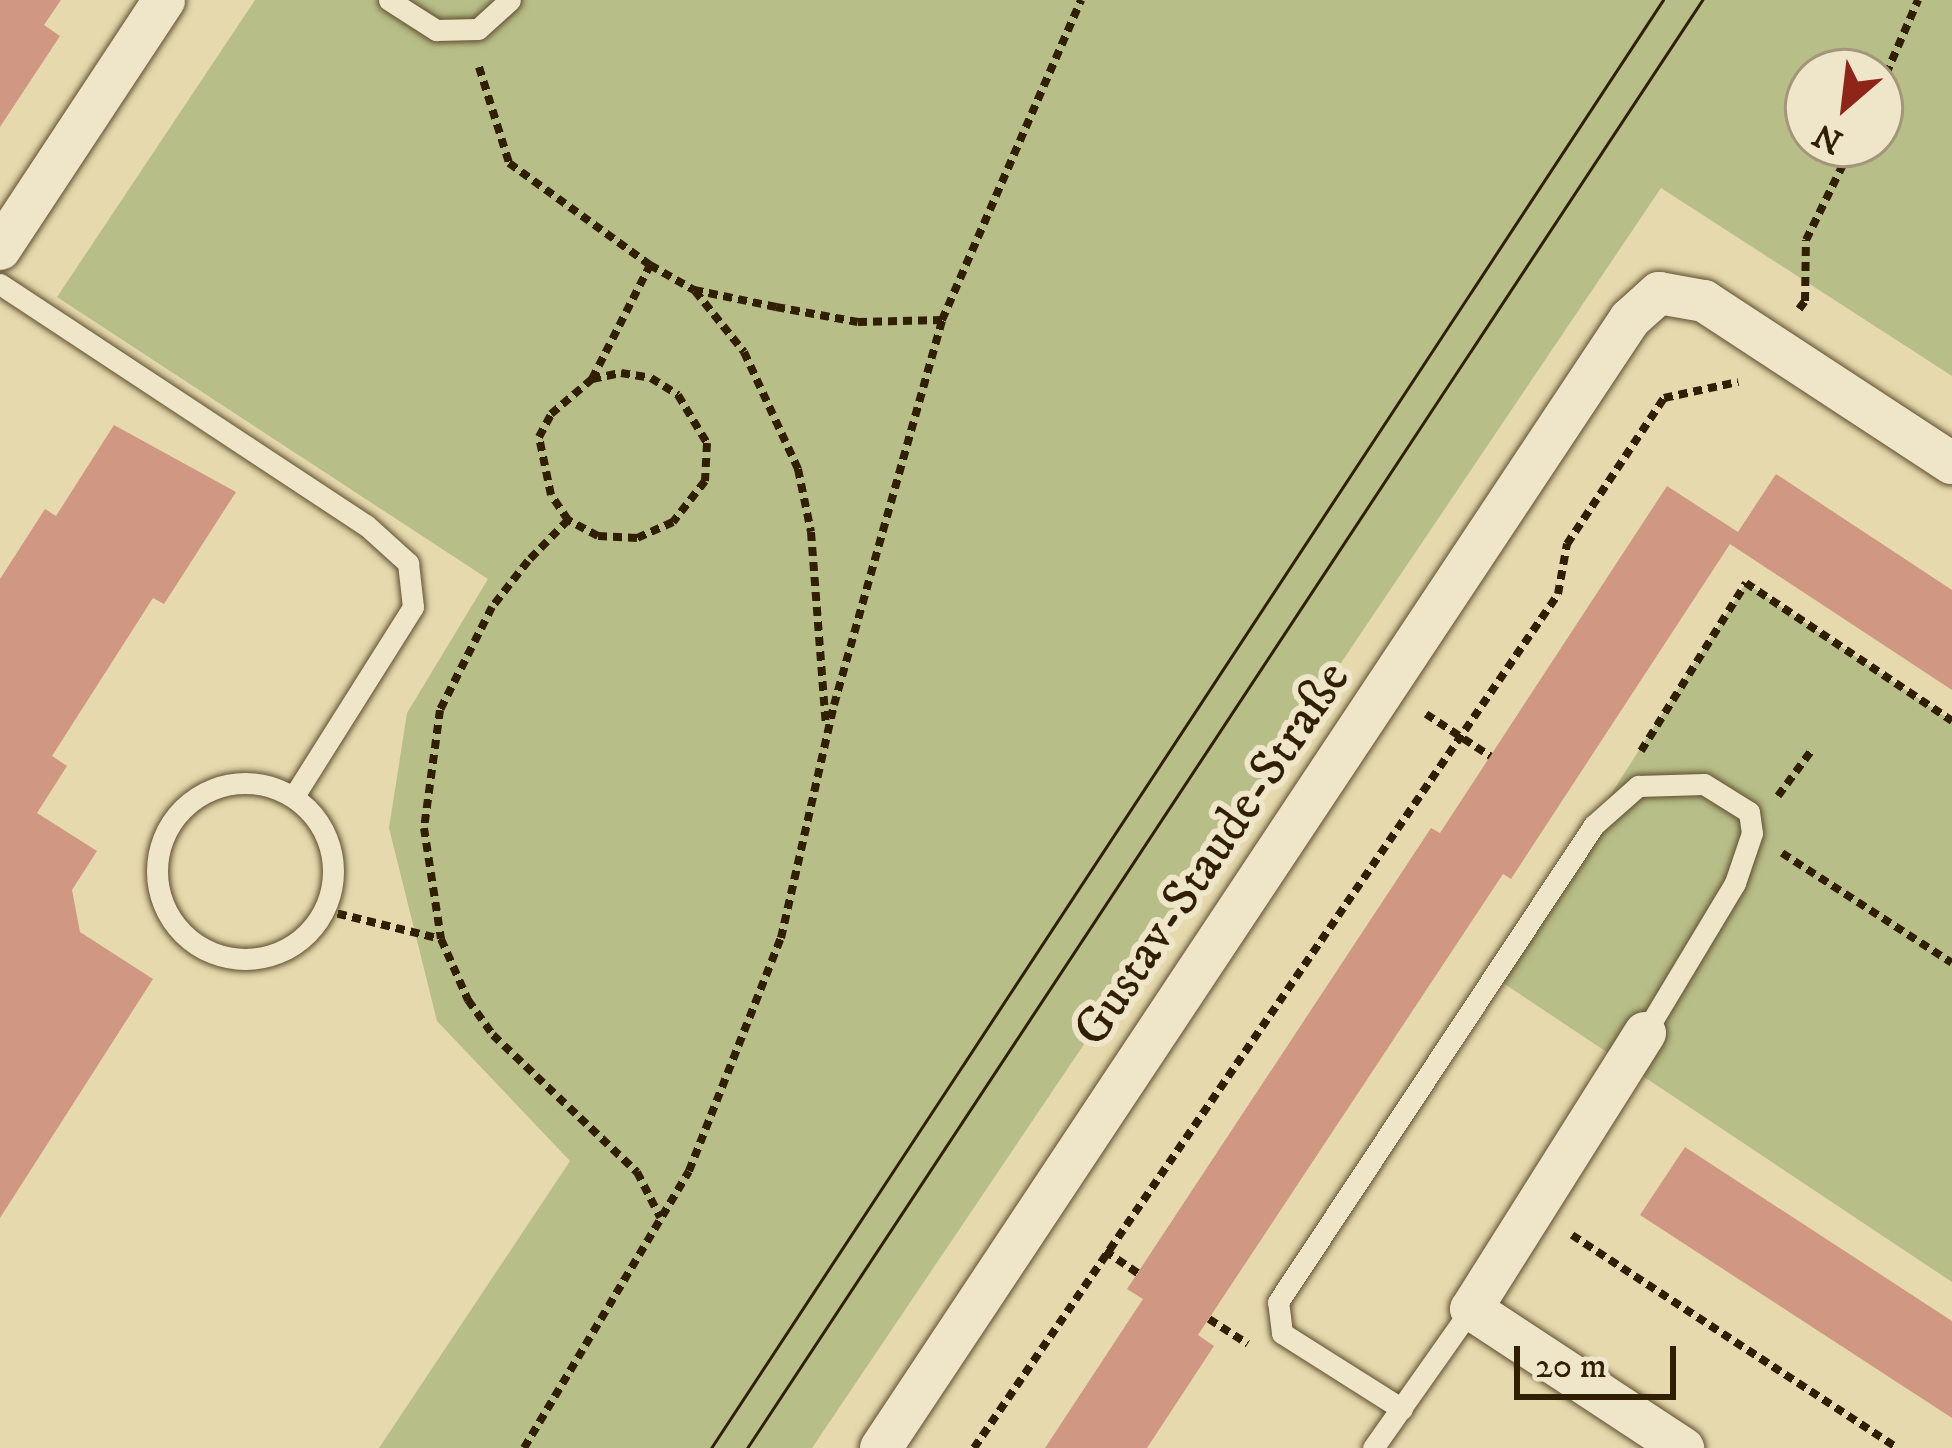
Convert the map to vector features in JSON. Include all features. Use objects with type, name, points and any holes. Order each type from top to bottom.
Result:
[{"type":"street","points":[[0,249],[164,0]]},
{"type":"street","name":"Gustav-Staude-Straße","points":[[880,1448],[1630,319],[1659,293],[1703,302],[1769,362]]},
{"type":"street","points":[[1769,362],[1952,463]]},
{"type":"street","points":[[1645,1033],[1471,1309],[1683,1448]]},
{"type":"lane","points":[[389,0],[436,31],[478,29],[510,0]]},
{"type":"lane","points":[[0,284],[366,525],[408,563],[412,607],[294,796]]},
{"type":"lane","points":[[235,782],[266,784],[294,796],[315,815],[328,840],[334,867],[323,910],[300,940],[276,954],[249,959],[196,945],[174,923],[160,896],[156,866],[164,836],[193,800],[235,782]]},
{"type":"lane","points":[[1402,1409],[1282,1333],[1278,1302],[1594,825],[1638,786],[1704,784],[1749,812],[1752,833],[1735,884],[1645,1033]]},
{"type":"lane","points":[[1373,1448],[1471,1309]]},
{"type":"path","points":[[524,1448],[689,1171],[781,938],[827,737],[942,320],[1081,0]]},
{"type":"path","points":[[1897,48],[1918,0]]},
{"type":"path","points":[[465,30],[509,163],[650,265],[694,290],[859,322],[942,320]]},
{"type":"path","points":[[974,1448],[1558,594],[1568,544],[1664,398],[1769,362],[1804,301],[1806,240],[1841,168]]},
{"type":"path","points":[[592,379],[621,374],[651,378],[678,395],[707,442],[705,482],[673,522],[637,538],[598,536],[568,520],[551,495],[539,437],[551,414],[592,379],[650,265]]},
{"type":"path","points":[[694,290],[744,352],[798,469],[811,532],[827,737]]},
{"type":"path","points":[[568,520],[493,608],[440,710],[424,828],[441,939],[469,1000],[493,1034],[638,1172],[661,1218]]},
{"type":"path","points":[[1594,825],[1746,584],[1952,721]]},
{"type":"path","points":[[1388,688],[1490,756]]},
{"type":"path","points":[[1752,833],[1952,963]]},
{"type":"path","points":[[323,910],[441,939]]},
{"type":"path","points":[[1535,1211],[1898,1448]]},
{"type":"path","points":[[1106,1251],[1138,1273]]},
{"type":"green space","points":[[255,0],[1952,0],[1952,376],[1661,188],[812,1448],[379,1448],[570,1161],[437,1021],[389,828],[407,713],[488,579],[57,297]]},
{"type":"green space","points":[[1746,583],[1952,721],[1952,1282],[1494,977]]},
{"type":"building","points":[[0,0],[61,0],[44,25],[60,36],[0,127]]},
{"type":"building","points":[[114,425],[236,492],[164,604],[153,598],[52,756],[67,766],[37,813],[97,851],[72,890],[80,932],[153,979],[0,1218],[0,579],[45,509],[56,516]]},
{"type":"building","points":[[1776,474],[1952,590],[1952,690],[1730,544],[1511,879],[1503,874],[1198,1335],[1214,1346],[1147,1448],[1045,1448],[1143,1299],[1127,1289],[1431,828],[1440,833],[1667,486],[1738,532]]},
{"type":"building","points":[[1685,1147],[1952,1321],[1952,1418],[1640,1215]]},
{"type":"tram line","points":[[711,1448],[1663,0]]},
{"type":"tram line","points":[[747,1448],[1702,0]]}]
